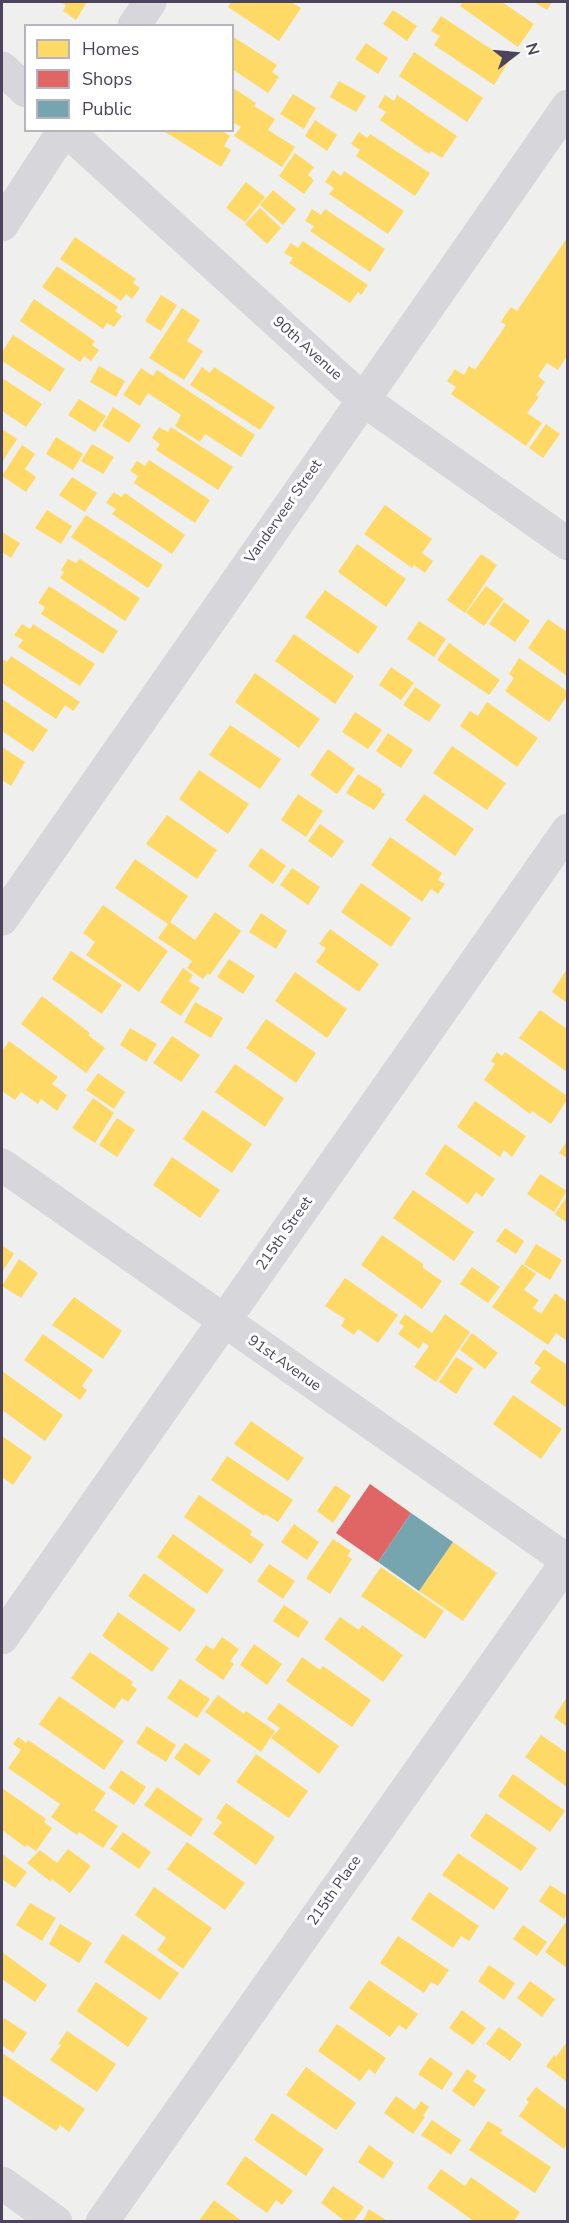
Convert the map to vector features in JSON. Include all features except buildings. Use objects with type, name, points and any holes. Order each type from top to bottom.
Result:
[{"type":"street","points":[[135,24],[150,2]]},
{"type":"street","points":[[2,68],[24,89]]},
{"type":"street","name":"Vanderveer Street","points":[[2,919],[567,106]]},
{"type":"street","points":[[2,225],[64,132]]},
{"type":"street","name":"90th Avenue","points":[[67,132],[362,399],[567,544]]},
{"type":"street","name":"215th Street","points":[[2,1638],[567,830]]},
{"type":"street","name":"91st Avenue","points":[[2,1165],[567,1561]]},
{"type":"street","name":"215th Place","points":[[102,2222],[567,1561]]},
{"type":"street","points":[[2,2183],[56,2222]]}]
